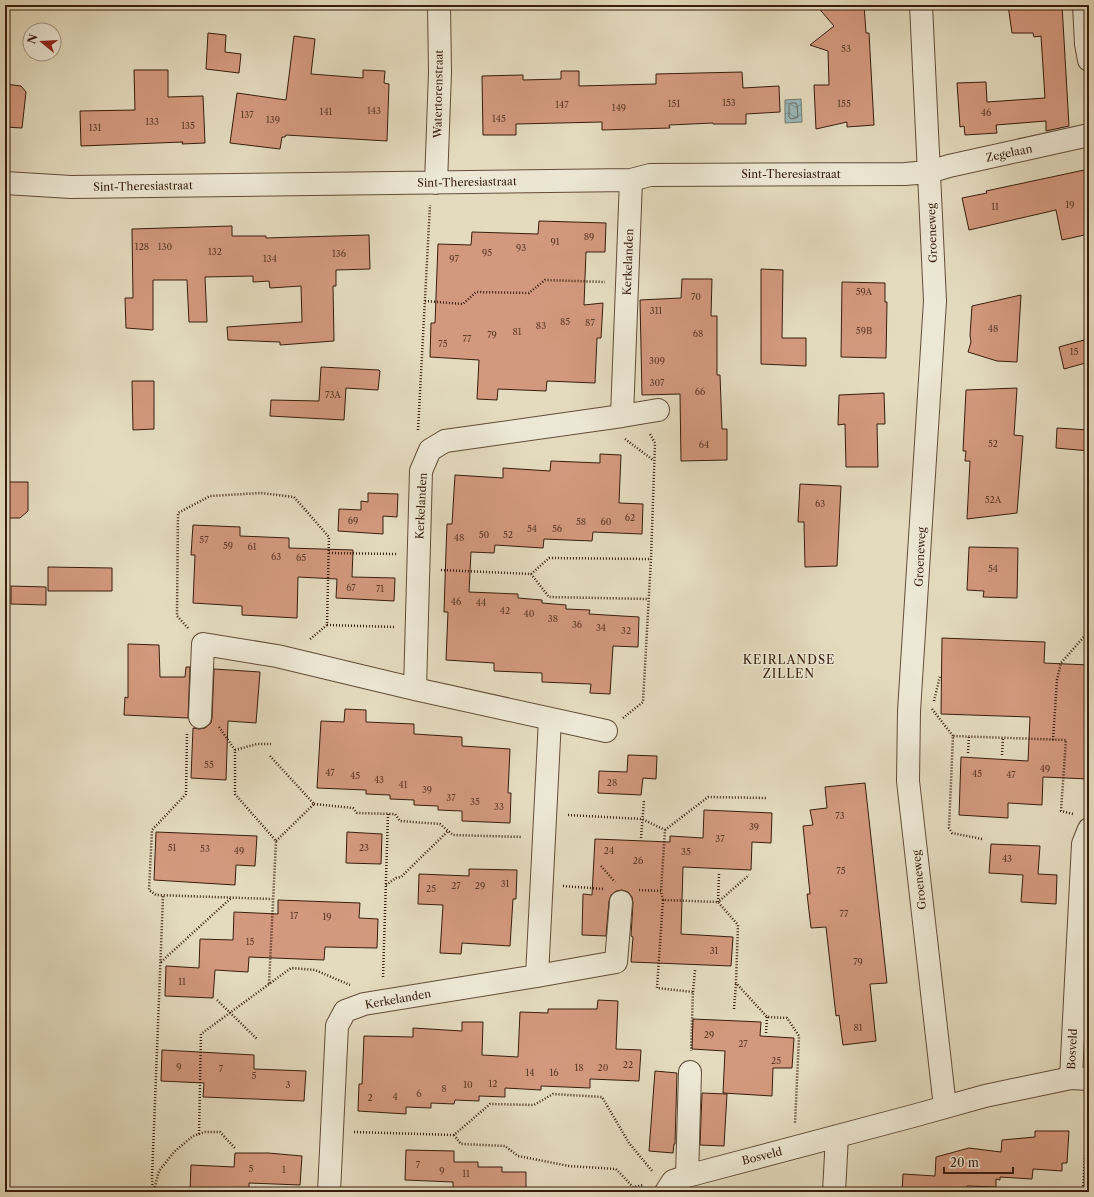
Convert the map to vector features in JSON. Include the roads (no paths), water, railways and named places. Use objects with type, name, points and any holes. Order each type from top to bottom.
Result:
[{"type":"street","name":"Watertorenstraat","points":[[433,183],[440,72],[439,5]]},
{"type":"street","name":"Groeneweg","points":[[920,5],[935,301],[910,711],[908,781],[945,1107]]},
{"type":"street","points":[[1084,5],[1086,44],[1089,60]]},
{"type":"street","name":"Zegelaan","points":[[929,172],[949,166],[1089,135]]},
{"type":"street","name":"Sint-Theresiastraat","points":[[5,183],[71,187],[433,183],[631,180],[650,175],[905,174],[929,172]]},
{"type":"street","name":"Kerkelanden","points":[[619,416],[628,283],[631,180]]},
{"type":"street","name":"Kerkelanden","points":[[415,689],[421,471],[430,450],[445,441],[652,411]]},
{"type":"street","points":[[200,717],[203,644],[277,656],[415,689],[606,731]]},
{"type":"street","points":[[537,976],[550,719]]},
{"type":"street","name":"Bosveld","points":[[662,1189],[674,1181],[687,1176],[985,1096],[1080,1078],[1084,844],[1082,821]]},
{"type":"street","name":"Kerkelanden","points":[[328,1192],[337,1026],[344,1011],[364,1004],[616,962],[619,891]]},
{"type":"street","points":[[687,1176],[690,1072]]},
{"type":"street","points":[[834,1192],[837,1136]]},
{"type":"water","points":[[801,99],[802,122],[785,123],[785,100]]},
{"type":"district","name":"KEIRLANDSE ZILLEN","points":[[789,667]]}]
